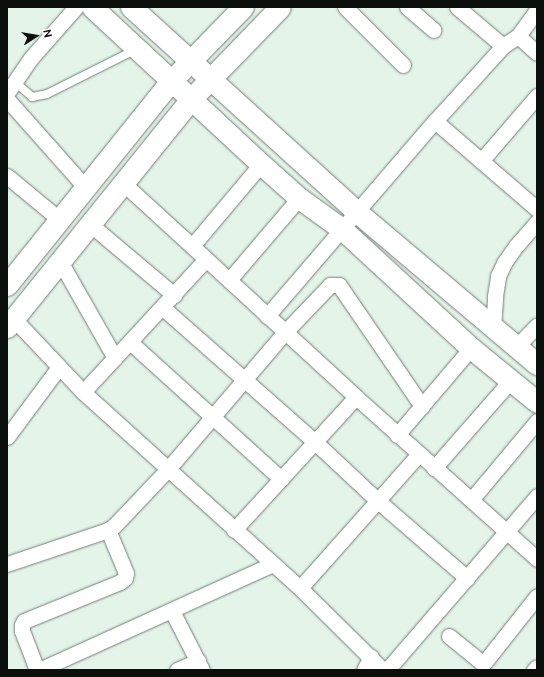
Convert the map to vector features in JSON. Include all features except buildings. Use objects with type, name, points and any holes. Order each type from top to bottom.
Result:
[{"type":"street","points":[[11,87],[31,58],[76,7]]},
{"type":"street","points":[[92,7],[190,100],[261,164],[294,193],[342,229],[471,348],[537,402]]},
{"type":"street","points":[[131,7],[356,212],[537,364]]},
{"type":"street","points":[[7,285],[171,81],[243,7]]},
{"type":"street","points":[[280,7],[190,100],[61,263],[10,323],[234,530],[300,588],[383,670]]},
{"type":"street","points":[[345,7],[403,65]]},
{"type":"street","points":[[407,7],[433,30]]},
{"type":"street","points":[[456,7],[503,46]]},
{"type":"street","points":[[267,316],[435,121],[503,46],[518,36],[537,10]]},
{"type":"street","points":[[518,36],[537,53]]},
{"type":"street","points":[[481,161],[537,96]]},
{"type":"street","points":[[7,99],[85,187]]},
{"type":"street","points":[[435,121],[537,209]]},
{"type":"street","points":[[192,246],[261,164]]},
{"type":"street","points":[[229,280],[294,193],[305,166]]},
{"type":"street","points":[[7,176],[59,219]]},
{"type":"street","points":[[124,184],[397,435],[537,558]]},
{"type":"street","points":[[493,328],[498,276],[504,263],[537,222]]},
{"type":"street","points":[[91,225],[174,294]]},
{"type":"street","points":[[83,392],[206,259]]},
{"type":"street","points":[[61,263],[115,358]]},
{"type":"street","points":[[7,564],[108,530],[168,469],[285,332],[330,285],[339,285],[422,406]]},
{"type":"street","points":[[162,307],[315,442],[378,501],[467,578]]},
{"type":"street","points":[[516,347],[537,325]]},
{"type":"street","points":[[130,342],[281,479]]},
{"type":"street","points":[[397,435],[471,348]]},
{"type":"street","points":[[7,437],[59,367]]},
{"type":"street","points":[[434,468],[511,380]]},
{"type":"street","points":[[234,530],[356,397]]},
{"type":"street","points":[[471,500],[537,421]]},
{"type":"street","points":[[300,588],[419,454]]},
{"type":"street","points":[[387,670],[537,496]]},
{"type":"street","points":[[108,530],[126,573],[125,578],[120,582],[24,622],[22,625],[22,632],[38,670],[273,564]]},
{"type":"street","points":[[449,636],[484,663],[537,596]]},
{"type":"street","points":[[172,610],[200,666],[177,670]]},
{"type":"street","points":[[364,670],[371,657]]},
{"type":"street","points":[[534,670],[537,667]]},
{"type":"lane","points":[[11,87],[32,97],[43,96],[137,49]]}]
